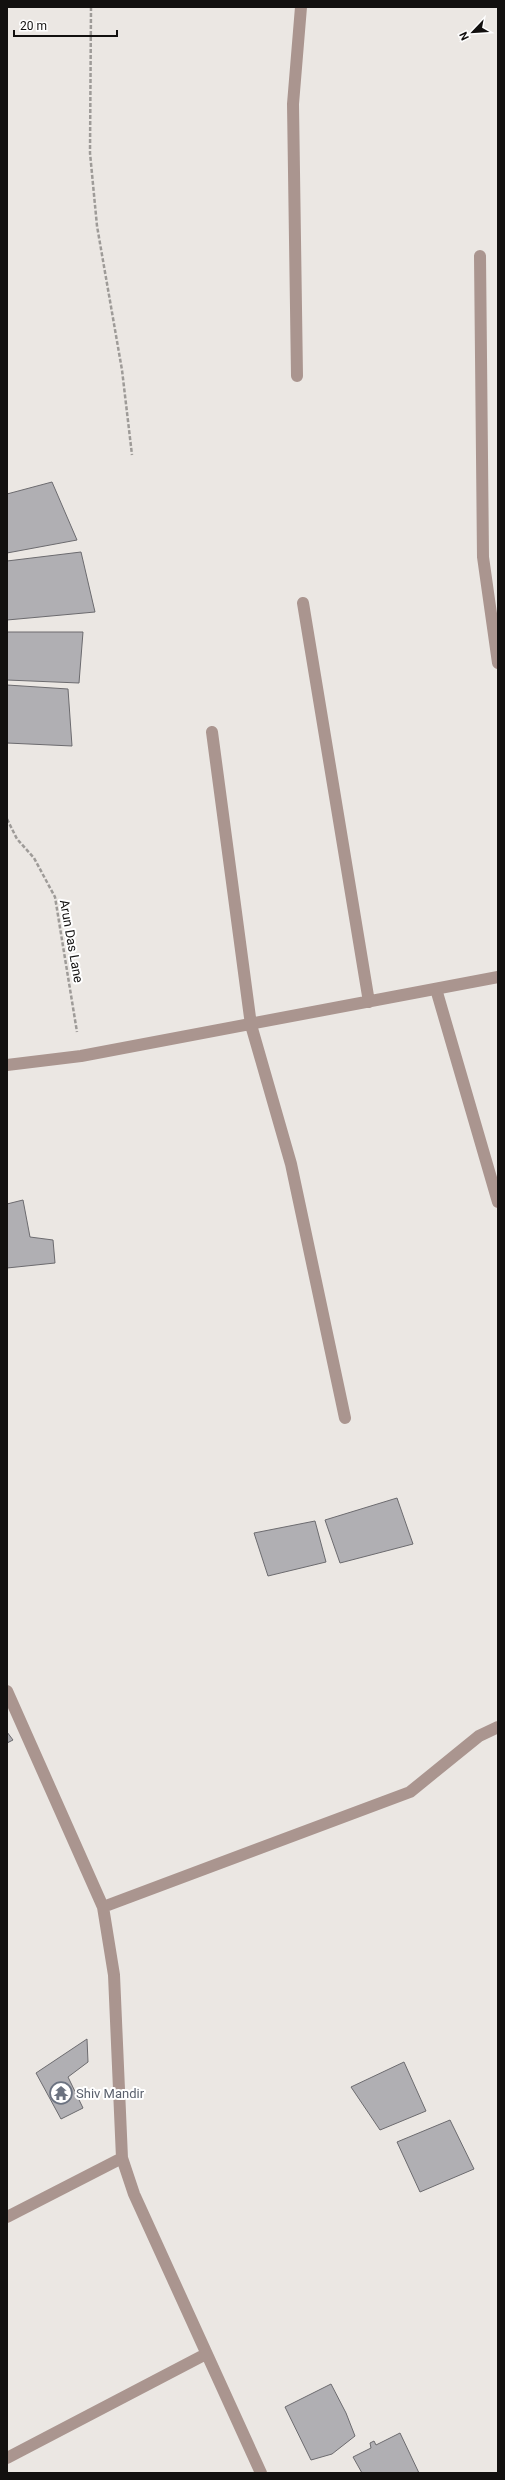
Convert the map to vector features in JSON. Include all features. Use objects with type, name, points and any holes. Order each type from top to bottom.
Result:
[{"type":"street","points":[[297,376],[293,104],[301,7]]},
{"type":"street","points":[[480,256],[483,557],[498,662]]},
{"type":"street","points":[[303,603],[369,1002]]},
{"type":"street","points":[[212,732],[251,1025],[290,1164],[345,1418]]},
{"type":"street","points":[[7,1064],[81,1056],[498,977]]},
{"type":"street","points":[[436,989],[498,1202]]},
{"type":"street","points":[[7,1691],[103,1907],[114,1975],[122,2158],[134,2194],[261,2473]]},
{"type":"street","points":[[103,1907],[410,1792],[479,1736],[498,1727]]},
{"type":"street","points":[[7,2217],[122,2158]]},
{"type":"street","points":[[7,2458],[206,2354]]},
{"type":"path","points":[[91,7],[90,153],[96,219],[122,370],[132,455]]},
{"type":"path","name":"Arun Das Lane","points":[[7,819],[17,839],[34,858],[55,897],[81,1056]]},
{"type":"building","points":[[52,482],[77,540],[7,553],[7,494]]},
{"type":"building","points":[[81,552],[95,612],[7,620],[7,561]]},
{"type":"building","points":[[7,632],[83,632],[79,683],[7,680]]},
{"type":"building","points":[[7,685],[68,689],[72,746],[7,743]]},
{"type":"building","points":[[23,1200],[30,1237],[53,1240],[55,1263],[7,1268],[7,1204]]},
{"type":"building","points":[[397,1498],[413,1544],[340,1563],[325,1520]]},
{"type":"building","points":[[315,1521],[326,1562],[268,1576],[254,1533]]},
{"type":"building","points":[[7,1732],[13,1740],[7,1743]]},
{"type":"building","name":"Shiv Mandir","points":[[87,2039],[88,2062],[68,2077],[83,2108],[61,2119],[36,2073]]},
{"type":"building","points":[[404,2062],[426,2111],[380,2130],[351,2087]]},
{"type":"building","points":[[450,2120],[474,2169],[420,2192],[397,2142]]},
{"type":"building","points":[[331,2384],[346,2413],[355,2436],[332,2454],[311,2460],[285,2407]]},
{"type":"building","points":[[400,2433],[419,2473],[362,2473],[353,2457],[371,2448],[370,2443],[374,2441],[376,2445]]},
{"type":"place","name":"Shiv Mandir","points":[[61,2093]]}]
